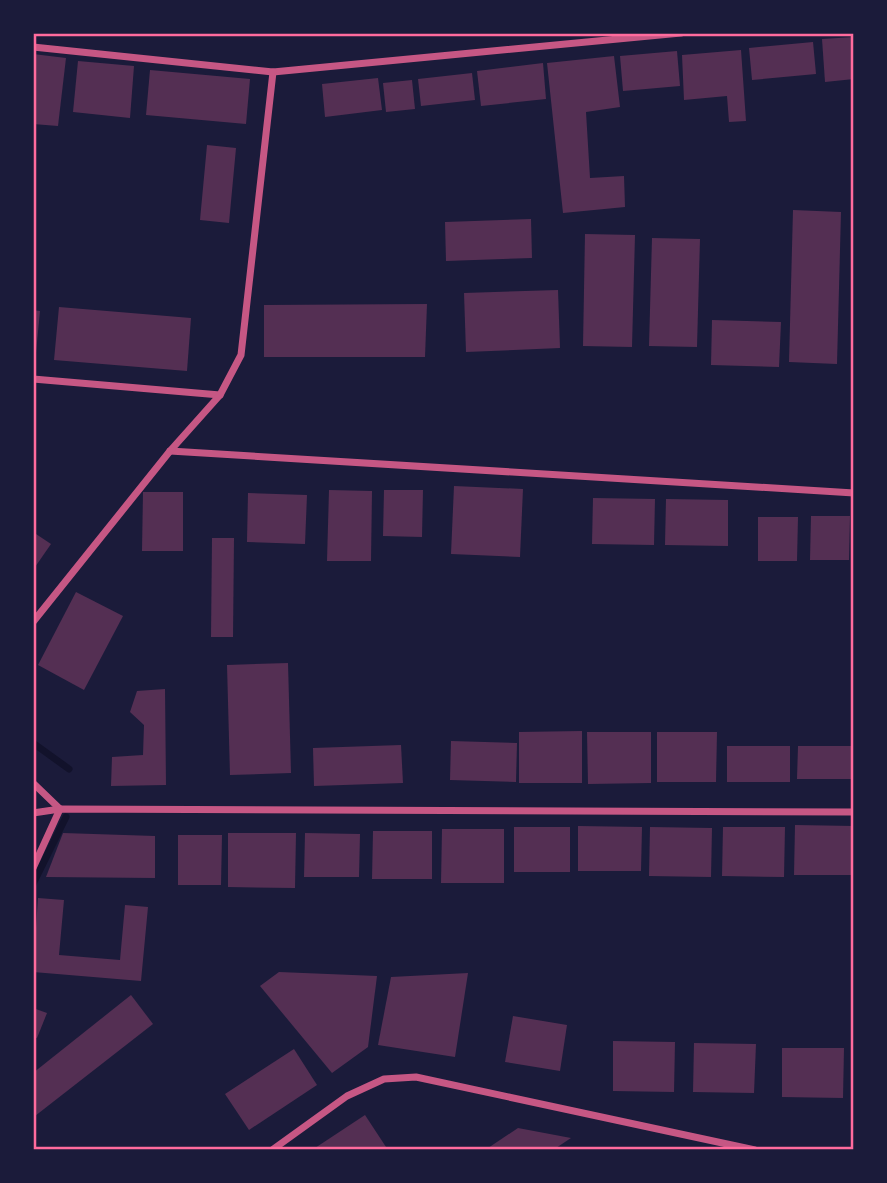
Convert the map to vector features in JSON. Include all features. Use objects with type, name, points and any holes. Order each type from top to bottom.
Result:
[{"type":"street","points":[[33,47],[273,72],[681,33]]},
{"type":"street","points":[[33,622],[170,451],[220,395],[241,355],[273,72]]},
{"type":"street","points":[[33,379],[220,395]]},
{"type":"street","points":[[170,451],[854,493]]},
{"type":"street","points":[[33,783],[60,808]]},
{"type":"street","points":[[33,867],[60,808]]},
{"type":"street","points":[[33,813],[60,808],[854,812]]},
{"type":"street","points":[[272,1150],[347,1096],[384,1079],[416,1077],[755,1150]]},
{"type":"building","points":[[854,37],[854,79],[825,82],[822,39]]},
{"type":"building","points":[[813,42],[816,74],[752,80],[749,48]]},
{"type":"building","points":[[741,50],[746,121],[729,122],[727,96],[684,100],[682,55]]},
{"type":"building","points":[[677,51],[680,86],[623,91],[620,56]]},
{"type":"building","points":[[33,54],[66,58],[58,126],[33,124]]},
{"type":"building","points":[[614,56],[620,107],[586,112],[590,178],[624,176],[625,207],[563,213],[547,63]]},
{"type":"building","points":[[78,61],[134,66],[130,118],[73,112]]},
{"type":"building","points":[[543,63],[546,99],[481,106],[477,71]]},
{"type":"building","points":[[150,70],[250,79],[246,124],[146,115]]},
{"type":"building","points":[[472,73],[475,100],[421,106],[418,79]]},
{"type":"building","points":[[378,78],[382,110],[325,117],[322,84]]},
{"type":"building","points":[[412,80],[415,109],[386,112],[383,83]]},
{"type":"building","points":[[207,145],[236,148],[229,223],[200,220]]},
{"type":"building","points":[[793,210],[841,212],[837,364],[789,362]]},
{"type":"building","points":[[531,219],[532,258],[446,261],[445,222]]},
{"type":"building","points":[[585,234],[635,235],[632,347],[583,346]]},
{"type":"building","points":[[652,238],[700,239],[697,347],[649,346]]},
{"type":"building","points":[[558,290],[560,348],[466,352],[464,293]]},
{"type":"building","points":[[427,304],[425,357],[264,357],[264,305]]},
{"type":"building","points":[[59,307],[191,318],[187,371],[54,360]]},
{"type":"building","points":[[33,310],[40,311],[35,363],[33,363]]},
{"type":"building","points":[[712,320],[781,322],[779,367],[711,365]]},
{"type":"building","points":[[454,486],[523,489],[520,557],[451,554]]},
{"type":"building","points":[[329,490],[372,491],[371,561],[327,561]]},
{"type":"building","points":[[384,490],[423,490],[422,537],[383,536]]},
{"type":"building","points":[[143,492],[183,492],[183,551],[142,551]]},
{"type":"building","points":[[248,493],[307,495],[305,544],[247,542]]},
{"type":"building","points":[[593,498],[655,499],[654,545],[592,544]]},
{"type":"building","points":[[666,499],[728,500],[728,546],[665,545]]},
{"type":"building","points":[[811,516],[850,516],[849,560],[810,560]]},
{"type":"building","points":[[758,517],[798,517],[797,561],[758,561]]},
{"type":"building","points":[[33,532],[51,544],[33,570]]},
{"type":"building","points":[[212,538],[234,538],[233,637],[211,637]]},
{"type":"building","points":[[76,592],[123,616],[84,690],[38,665]]},
{"type":"building","points":[[288,663],[291,773],[230,775],[227,665]]},
{"type":"building","points":[[165,689],[166,785],[111,786],[112,757],[143,755],[144,725],[130,712],[137,691]]},
{"type":"building","points":[[582,731],[582,783],[519,783],[519,732]]},
{"type":"building","points":[[587,732],[651,732],[651,783],[588,784]]},
{"type":"building","points":[[657,732],[717,732],[716,782],[657,782]]},
{"type":"building","points":[[451,741],[517,743],[516,782],[450,780]]},
{"type":"building","points":[[401,745],[403,783],[314,786],[313,748]]},
{"type":"building","points":[[727,746],[790,746],[790,782],[727,782]]},
{"type":"building","points":[[798,746],[854,746],[854,779],[797,779]]},
{"type":"building","points":[[795,825],[854,826],[854,875],[794,875]]},
{"type":"building","points":[[578,826],[642,827],[641,871],[578,871]]},
{"type":"building","points":[[514,827],[570,827],[570,872],[514,872]]},
{"type":"building","points":[[650,827],[712,828],[711,877],[649,876]]},
{"type":"building","points":[[723,827],[785,827],[784,877],[722,876]]},
{"type":"building","points":[[442,829],[504,829],[504,883],[441,883]]},
{"type":"building","points":[[373,831],[432,831],[432,879],[372,879]]},
{"type":"building","points":[[63,833],[155,836],[155,878],[46,877]]},
{"type":"building","points":[[228,833],[296,833],[295,888],[228,887]]},
{"type":"building","points":[[305,833],[360,834],[359,877],[304,877]]},
{"type":"building","points":[[178,835],[222,835],[221,885],[178,885]]},
{"type":"building","points":[[38,898],[64,900],[59,955],[120,960],[125,905],[148,907],[141,981],[33,972]]},
{"type":"building","points":[[279,972],[377,976],[368,1047],[332,1073],[260,986]]},
{"type":"building","points":[[468,973],[455,1057],[378,1045],[391,977]]},
{"type":"building","points":[[131,995],[153,1024],[35,1116],[33,1073]]},
{"type":"building","points":[[33,1008],[47,1013],[37,1038],[33,1037]]},
{"type":"building","points":[[513,1016],[567,1025],[560,1071],[505,1062]]},
{"type":"building","points":[[613,1041],[675,1042],[674,1092],[613,1091]]},
{"type":"building","points":[[694,1043],[756,1044],[754,1093],[693,1092]]},
{"type":"building","points":[[782,1048],[844,1048],[843,1098],[782,1097]]},
{"type":"building","points":[[294,1049],[317,1085],[249,1130],[225,1094]]},
{"type":"building","points":[[365,1115],[388,1150],[312,1150]]},
{"type":"building","points":[[518,1128],[571,1138],[553,1150],[485,1150]]},
{"type":"waterway","points":[[33,743],[69,769]]},
{"type":"waterway","points":[[33,884],[66,817]]}]
